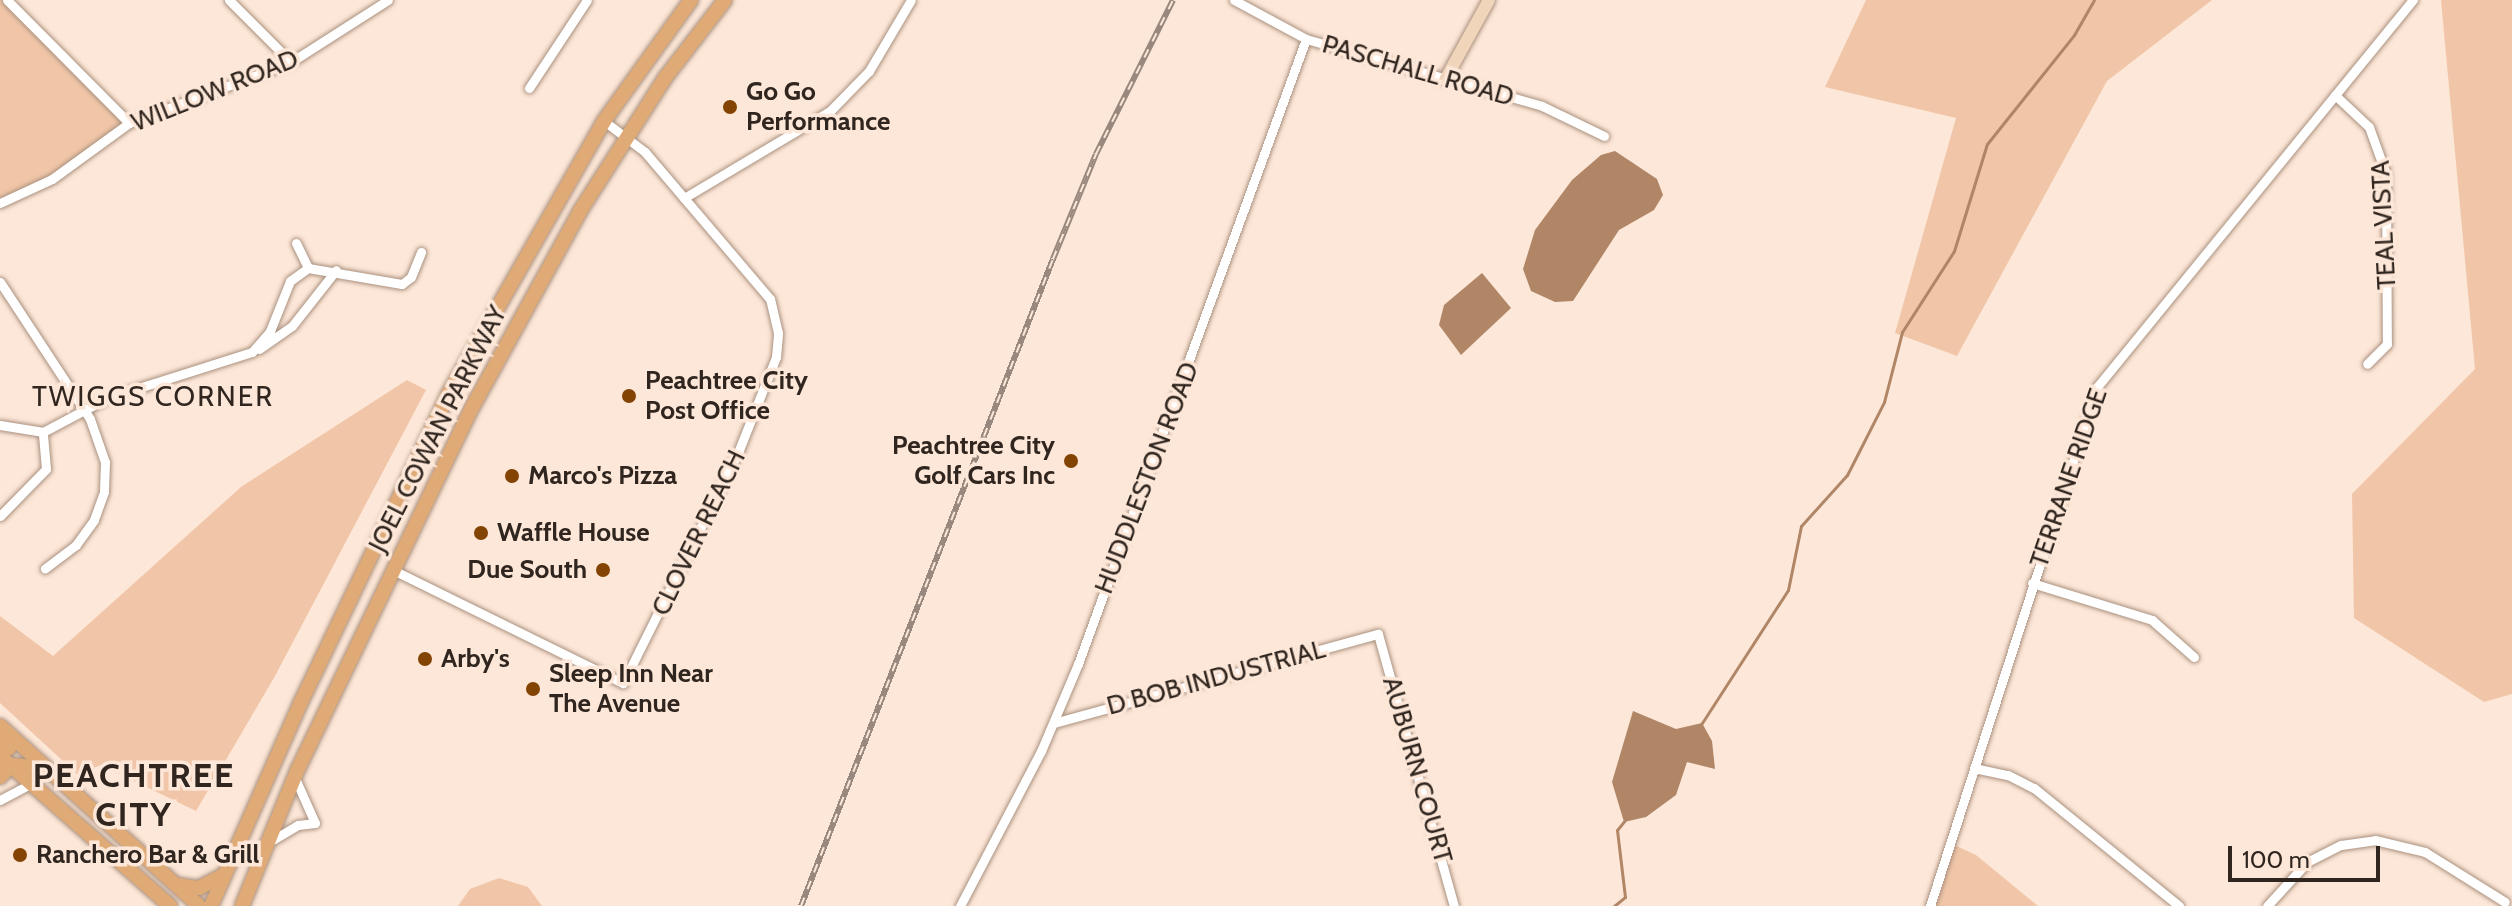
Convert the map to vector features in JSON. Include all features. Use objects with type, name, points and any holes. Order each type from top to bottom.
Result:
[{"type":"main road","name":"JOEL COWAN PARKWAY","points":[[242,906],[295,778],[473,406],[627,136],[725,0]]},
{"type":"main road","name":"JOEL COWAN PARKWAY","points":[[211,906],[223,874],[449,393],[604,121],[686,2]]},
{"type":"main road","points":[[0,726],[7,740],[118,831],[199,906]]},
{"type":"main road","points":[[5,760],[35,767],[103,828],[118,831]]},
{"type":"main road","points":[[0,777],[5,760]]},
{"type":"main road","points":[[5,760],[170,906]]},
{"type":"main road","points":[[177,885],[199,888],[223,874]]},
{"type":"street","points":[[7,0],[129,123]]},
{"type":"street","points":[[229,0],[291,62]]},
{"type":"street","name":"WILLOW ROAD","points":[[0,203],[52,179],[129,123],[291,62],[388,0]]},
{"type":"street","points":[[529,88],[587,0]]},
{"type":"street","points":[[684,198],[830,111],[869,71],[911,0]]},
{"type":"street","name":"PASCHALL ROAD","points":[[1234,0],[1306,39],[1542,106],[1604,136]]},
{"type":"street","points":[[1445,80],[1489,0]]},
{"type":"street","name":"TERRANE RIDGE","points":[[1930,906],[2097,387],[2413,0]]},
{"type":"street","name":"HUDDLESTON ROAD","points":[[960,906],[1054,723],[1224,274],[1306,39]]},
{"type":"street","name":"TEAL VISTA","points":[[2335,95],[2369,127],[2386,174],[2387,344],[2367,364]]},
{"type":"street","name":"CLOVER REACH","points":[[393,570],[623,683],[739,450],[776,357],[775,317],[763,287],[640,147],[604,121]]},
{"type":"street","points":[[296,243],[308,268]]},
{"type":"street","points":[[252,352],[270,331],[290,281],[308,268],[336,270],[402,284],[411,277],[421,252]]},
{"type":"street","points":[[0,425],[43,432],[83,409],[252,352],[292,326],[336,270]]},
{"type":"street","points":[[0,282],[83,409],[102,447],[104,492],[85,533],[45,568]]},
{"type":"street","points":[[0,516],[46,469],[43,432]]},
{"type":"street","points":[[2032,583],[2152,620],[2194,657]]},
{"type":"street","name":"D BOB INDUSTRIAL","points":[[1054,723],[1378,634]]},
{"type":"street","name":"AUBURN COURT","points":[[1378,634],[1454,906]]},
{"type":"street","points":[[1974,768],[2008,775],[2034,788],[2179,906]]},
{"type":"street","points":[[268,843],[298,825],[315,823],[295,778]]},
{"type":"street","points":[[0,800],[32,783]]},
{"type":"street","points":[[2267,906],[2307,862],[2341,845],[2375,840],[2425,852],[2505,902]]},
{"type":"shaded area","points":[[0,0],[7,0],[129,123],[31,191],[0,199]]},
{"type":"shaded area","points":[[1866,0],[2212,0],[2107,81],[1957,356],[1895,333],[1956,118],[1825,87]]},
{"type":"shaded area","points":[[2441,0],[2512,0],[2512,694],[2484,702],[2354,618],[2352,494],[2475,369]]},
{"type":"shaded area","points":[[1615,151],[1657,179],[1663,195],[1654,210],[1619,230],[1573,301],[1555,302],[1531,291],[1523,269],[1535,230],[1572,180],[1601,155]]},
{"type":"shaded area","points":[[1482,273],[1511,308],[1461,355],[1439,325],[1444,305]]},
{"type":"shaded area","points":[[407,380],[426,390],[275,676],[196,811],[101,765],[77,774],[0,703],[0,616],[53,656],[241,487]]},
{"type":"shaded area","points":[[1633,711],[1676,729],[1702,723],[1712,741],[1715,769],[1687,762],[1676,795],[1646,817],[1624,822],[1612,782]]},
{"type":"shaded area","points":[[1950,843],[1976,855],[2038,906],[1930,906]]},
{"type":"shaded area","points":[[499,878],[528,887],[542,906],[458,906],[470,889]]},
{"type":"waterway","points":[[1700,726],[1788,590],[1801,526],[1847,475],[1884,402],[1902,332],[1954,251],[1987,144],[2074,35],[2094,0]]},
{"type":"waterway","points":[[1614,906],[1625,897],[1617,830],[1626,819]]},
{"type":"railway","points":[[801,906],[1096,154],[1173,0]]},
{"type":"place","name":"Go Go Performance","points":[[730,107]]},
{"type":"place","name":"Peachtree City Post Office","points":[[629,396]]},
{"type":"place","name":"Peachtree City Golf Cars Inc","points":[[1071,461]]},
{"type":"place","name":"Marco's Pizza","points":[[512,476]]},
{"type":"place","name":"Waffle House","points":[[481,533]]},
{"type":"place","name":"Due South","points":[[603,570]]},
{"type":"place","name":"Arby's","points":[[425,659]]},
{"type":"place","name":"Sleep Inn Near The Avenue","points":[[533,689]]},
{"type":"place","name":"Ranchero Bar & Grill","points":[[20,855]]},
{"type":"district","name":"TWIGGS CORNER","points":[[153,396]]},
{"type":"district","name":"PEACHTREE CITY","points":[[134,794]]}]
